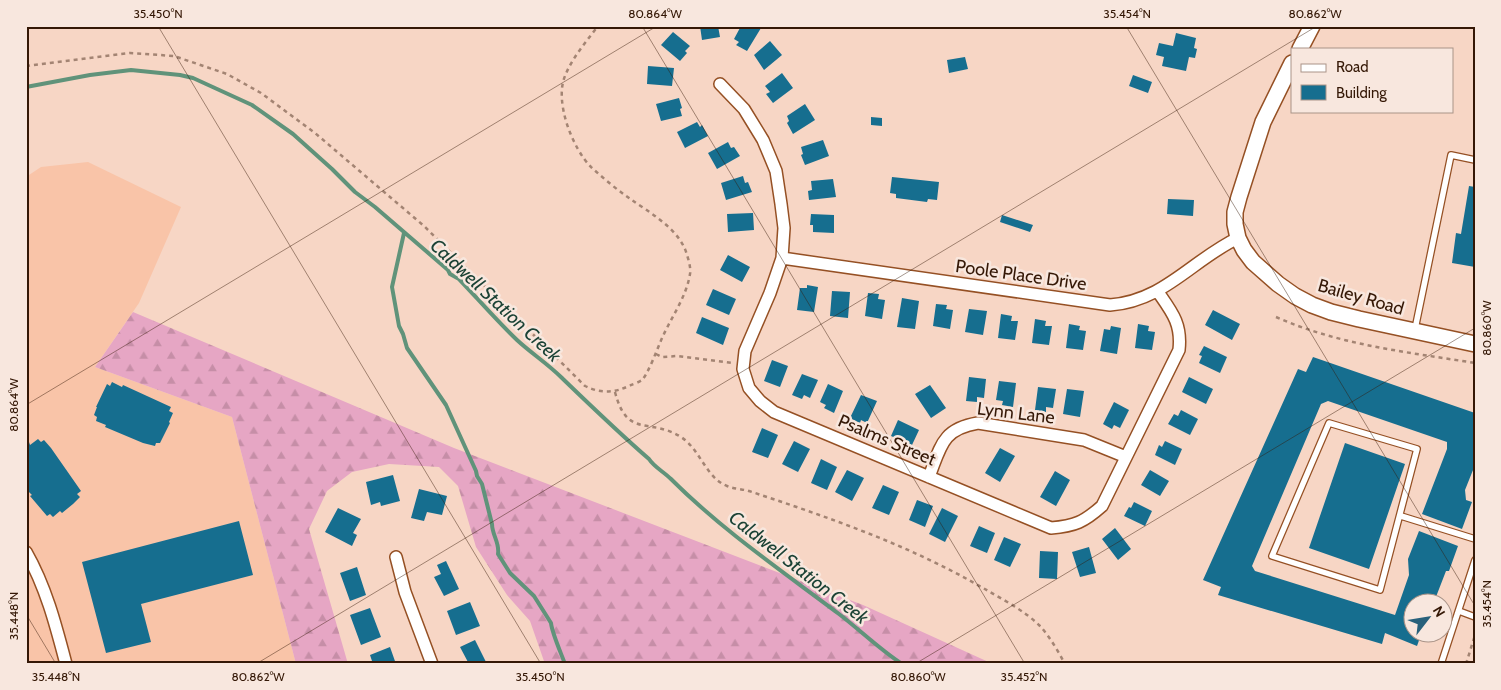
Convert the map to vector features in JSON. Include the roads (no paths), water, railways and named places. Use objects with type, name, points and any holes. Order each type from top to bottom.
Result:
[{"type":"street","points":[[1301,48],[1312,26]]},
{"type":"street","name":"Bailey Road","points":[[1291,65],[1263,122],[1235,212],[1238,238],[1244,250],[1253,262],[1278,284],[1296,296],[1331,312],[1475,344]]},
{"type":"street","name":"Psalms Street","points":[[720,84],[744,109],[764,140],[776,171],[784,228],[782,258],[770,293],[745,351],[743,369],[749,388],[760,402],[774,412],[1051,528],[1070,526],[1087,519],[1102,506],[1179,350],[1181,337],[1176,319],[1158,292]]},
{"type":"street","name":"Poole Place Drive","points":[[782,258],[1110,305],[1126,304],[1158,292],[1223,246],[1238,238]]},
{"type":"street","name":"Lynn Lane","points":[[929,477],[944,441],[953,430],[965,425],[978,423],[1084,440],[1126,457]]},
{"type":"street","points":[[26,552],[50,606],[66,664]]},
{"type":"street","points":[[396,557],[405,592],[432,664]]},
{"type":"lane","points":[[1414,331],[1451,155],[1475,160]]},
{"type":"lane","points":[[1330,423],[1417,449],[1401,516],[1380,590],[1272,556],[1330,423]]},
{"type":"lane","points":[[1401,516],[1475,539]]},
{"type":"lane","points":[[1441,664],[1475,560]]},
{"type":"lane","points":[[1459,611],[1475,617]]},
{"type":"waterway","name":"Caldwell Station Creek","points":[[26,87],[90,75],[131,70],[193,78],[252,105],[293,134],[355,192],[448,270],[450,274],[459,279],[517,340],[557,373],[711,516],[902,664]]},
{"type":"waterway","points":[[404,233],[392,287],[399,326],[407,348],[446,405],[482,484],[498,546],[498,554],[510,573],[534,596],[551,623],[565,664]]}]
